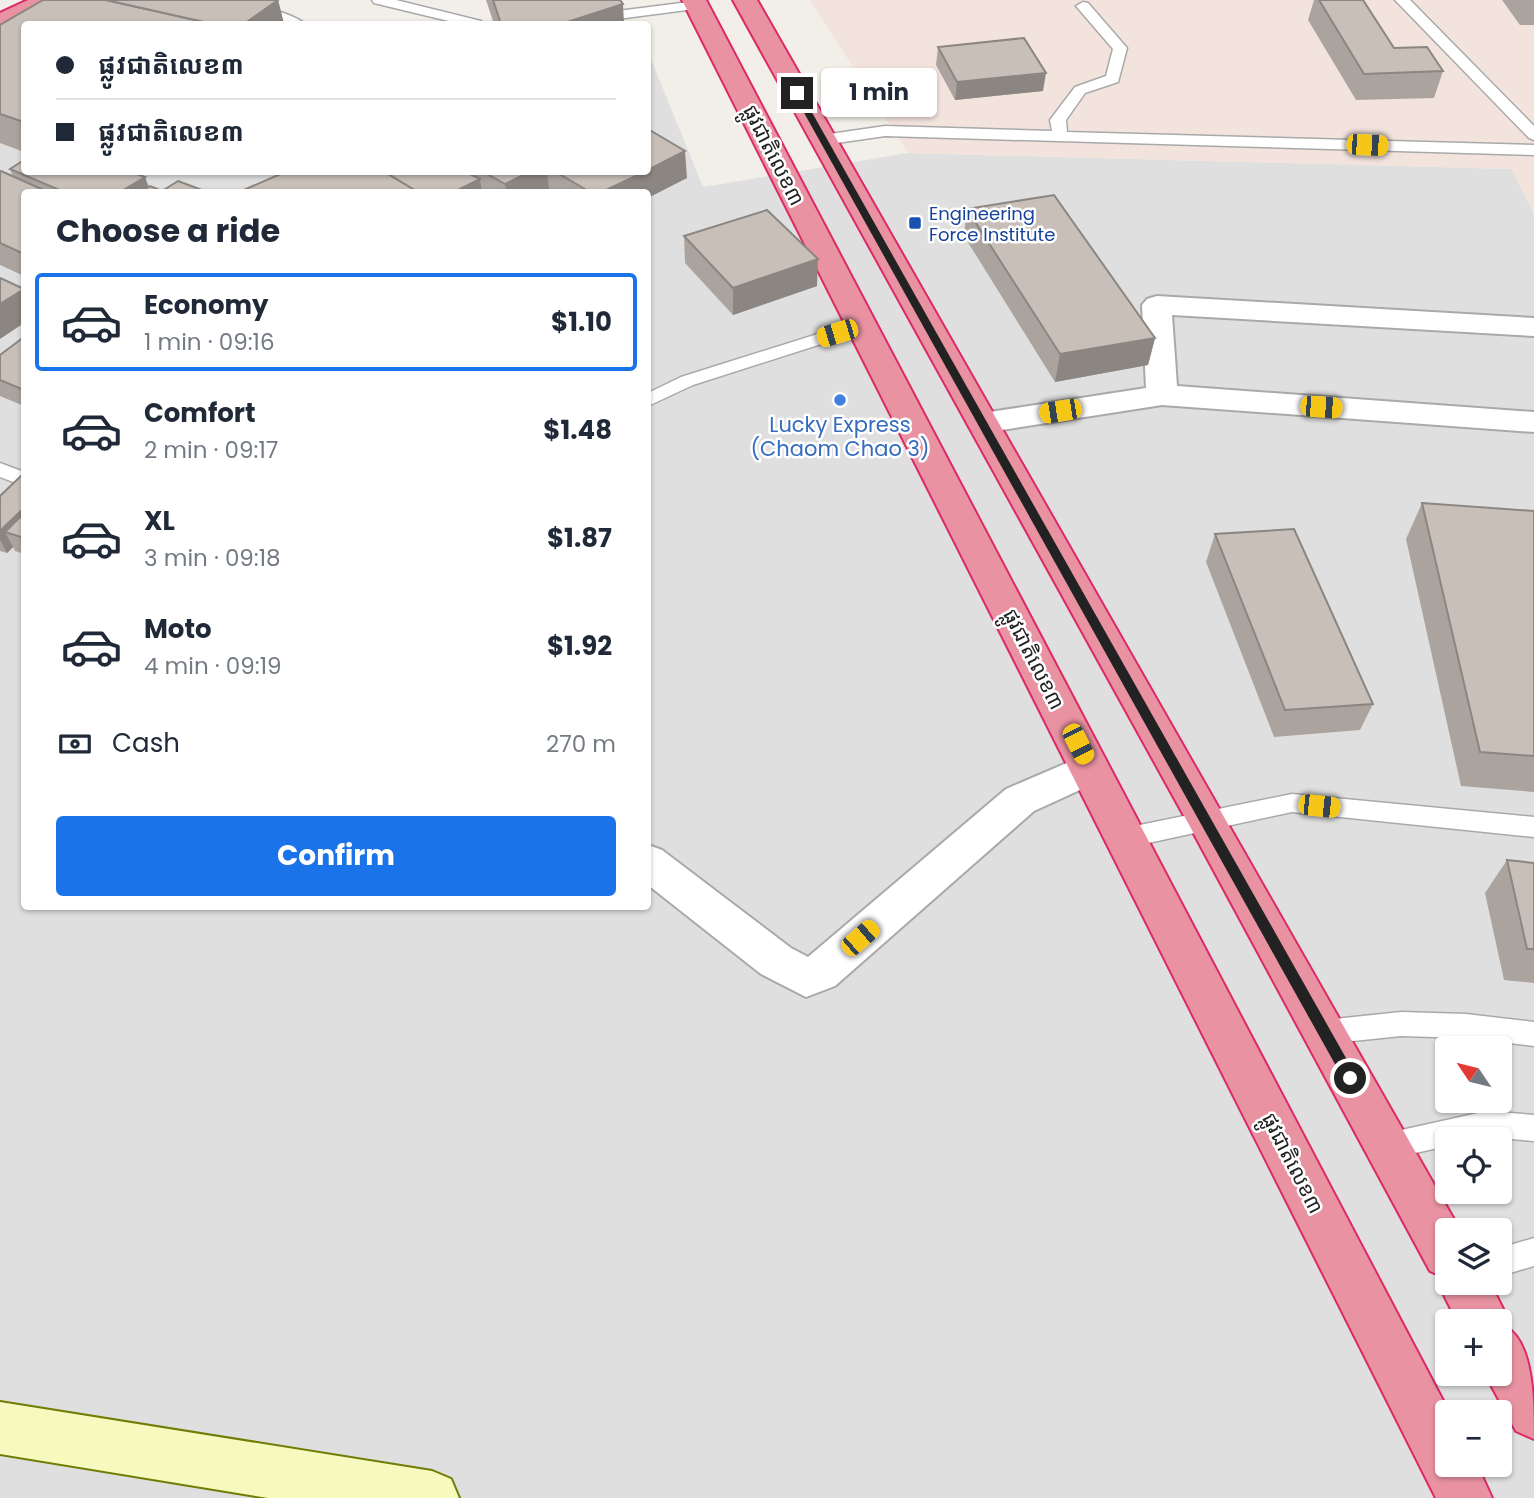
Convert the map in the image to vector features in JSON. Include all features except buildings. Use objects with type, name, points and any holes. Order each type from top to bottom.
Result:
[{"type":"highway","points":[[0,14],[23,0]]},
{"type":"highway","points":[[744,0],[1208,821],[1435,1232]]},
{"type":"highway","name":"ផ្លូវជាតិលេខ៣","points":[[695,2],[1435,1439]]},
{"type":"highway","points":[[0,22],[51,8]]},
{"type":"highway","points":[[1512,1372],[1534,1413]]},
{"type":"highway","name":"ផ្លូវជាតិលេខ៣","points":[[1454,1477],[1465,1498]]},
{"type":"street","points":[[1162,396],[1157,305],[1534,327]]},
{"type":"street","points":[[983,423],[1162,396],[1534,422]]},
{"type":"street","points":[[651,864],[776,961],[806,978],[820,973],[1020,800],[1090,768]]},
{"type":"street","points":[[0,1428],[425,1497]]},
{"type":"lane","points":[[209,0],[290,21]]},
{"type":"lane","points":[[379,0],[464,21]]},
{"type":"lane","points":[[1402,0],[1534,135]]},
{"type":"lane","points":[[610,16],[695,2]]},
{"type":"lane","points":[[1060,135],[1058,120],[1080,90],[1113,79],[1119,48],[1083,6]]},
{"type":"lane","points":[[823,140],[885,131],[1534,150]]},
{"type":"lane","points":[[651,399],[687,381],[862,325]]},
{"type":"lane","points":[[0,469],[21,479]]},
{"type":"lane","points":[[1125,838],[1292,803],[1534,827]]},
{"type":"lane","points":[[1325,1032],[1401,1024],[1465,1026],[1534,1034]]},
{"type":"lane","points":[[1388,1146],[1487,1124],[1534,1128]]},
{"type":"lane","points":[[1512,1258],[1534,1252]]},
{"type":"shaded area","points":[[810,0],[1534,0],[1534,214],[1512,169],[908,153]]},
{"type":"shaded area","points":[[21,48],[21,175],[651,175],[651,59],[703,187],[908,153],[1512,169],[1534,214],[1534,1498],[0,1498],[0,61]]},
{"type":"place","name":"Engineering Force Institute","points":[[915,223]]},
{"type":"place","name":"Lucky Express (Chaom Chao 3)","points":[[840,400]]},
{"type":"route","points":[[797,93],[1350,1078]]}]
